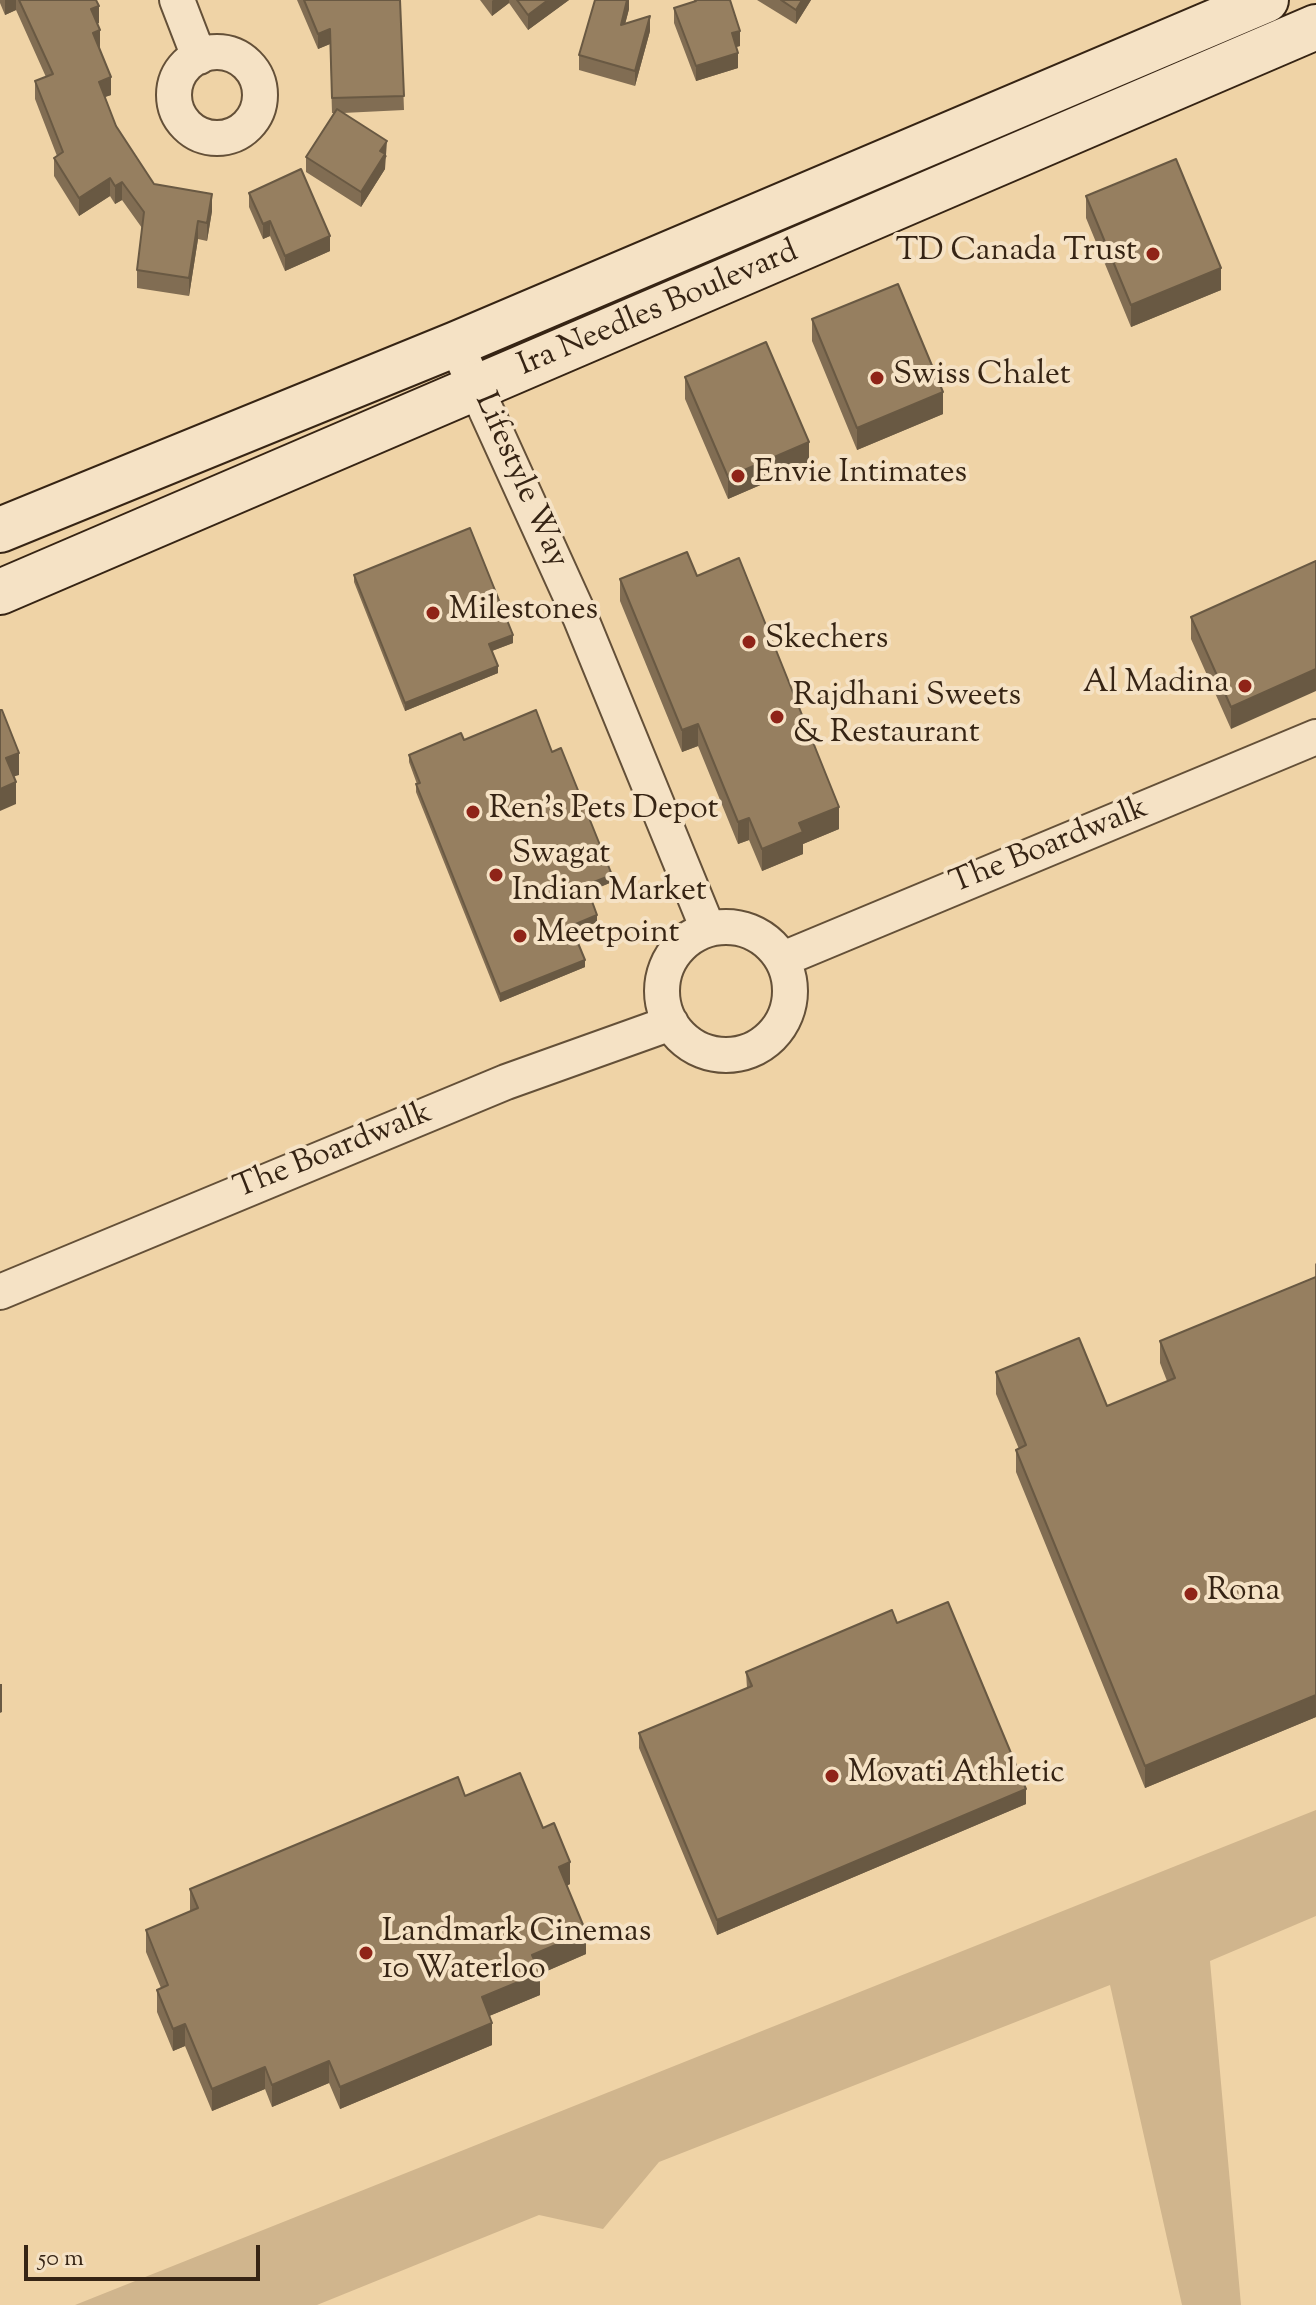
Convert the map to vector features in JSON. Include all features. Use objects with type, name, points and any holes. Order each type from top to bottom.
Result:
[{"type":"main road","name":"Ira Needles Boulevard","points":[[0,530],[456,344],[1266,0]]},
{"type":"main road","name":"Ira Needles Boulevard","points":[[0,592],[1316,27]]},
{"type":"street","points":[[177,0],[199,57]]},
{"type":"street","name":"Lifestyle Way","points":[[456,344],[581,619],[708,929]]},
{"type":"street","name":"The Boardwalk","points":[[783,959],[1316,737]]},
{"type":"street","points":[[708,929],[744,929],[765,940],[783,959],[790,987],[786,1013],[773,1034],[754,1048],[726,1055],[708,1052],[684,1039],[671,1023],[662,992],[666,968],[681,946],[708,929]]},
{"type":"street","name":"The Boardwalk","points":[[0,1292],[506,1082],[671,1023]]},
{"type":"shaded area","points":[[1316,1810],[1316,1916],[1210,1961],[1241,2305],[1182,2305],[1110,1985],[659,2162],[603,2229],[539,2215],[317,2305],[75,2305]]},
{"type":"building","points":[[19,0],[96,0],[99,6],[91,9],[100,30],[93,33],[111,77],[99,82],[116,126],[154,184],[212,194],[207,223],[198,221],[189,278],[137,270],[144,212],[122,182],[115,186],[110,178],[79,198],[54,158],[63,152],[35,81],[53,74]]},
{"type":"building","points":[[304,0],[400,0],[404,96],[332,98],[330,29],[318,34]]},
{"type":"building","points":[[517,0],[548,0],[528,15]]},
{"type":"building","points":[[595,0],[627,0],[621,25],[650,16],[635,71],[579,55]]},
{"type":"building","points":[[696,0],[730,0],[740,31],[732,33],[738,53],[696,66],[674,8]]},
{"type":"building","points":[[781,0],[802,0],[796,10]]},
{"type":"building","points":[[337,109],[387,141],[380,151],[385,154],[361,192],[306,157]]},
{"type":"building","name":"TD Canada Trust","points":[[1176,159],[1221,268],[1131,305],[1086,196]]},
{"type":"building","points":[[301,169],[330,236],[285,256],[270,221],[263,224],[249,193]]},
{"type":"building","name":"Swiss Chalet","points":[[898,284],[943,392],[857,428],[812,319]]},
{"type":"building","points":[[766,342],[809,442],[728,477],[685,377]]},
{"type":"building","name":"Milestones","points":[[470,528],[513,635],[489,644],[498,666],[405,703],[354,575]]},
{"type":"building","points":[[687,552],[697,576],[739,558],[839,807],[799,823],[803,832],[762,849],[749,818],[738,822],[698,724],[682,730],[620,579]]},
{"type":"building","points":[[1316,561],[1316,669],[1231,707],[1191,617]]},
{"type":"building","points":[[0,710],[19,753],[6,758],[16,782],[0,789]]},
{"type":"building","points":[[536,710],[552,752],[561,748],[612,875],[586,885],[597,915],[571,926],[585,960],[500,994],[416,784],[420,783],[409,755],[461,733],[464,740]]},
{"type":"building","name":"Rona","points":[[1316,1277],[1316,1695],[1145,1766],[1016,1450],[1026,1445],[996,1372],[1079,1338],[1107,1406],[1175,1378],[1160,1341]]},
{"type":"building","name":"Movati Athletic","points":[[948,1602],[1026,1789],[717,1920],[639,1733],[752,1686],[746,1672],[892,1610],[897,1623]]},
{"type":"building","name":"Landmark Cinemas 10 Waterloo","points":[[520,1773],[543,1828],[554,1823],[570,1862],[559,1867],[586,1932],[532,1955],[540,1973],[482,1997],[492,2023],[340,2087],[329,2061],[272,2085],[265,2067],[212,2089],[185,2024],[173,2029],[157,1990],[168,1985],[146,1930],[198,1908],[190,1889],[458,1777],[465,1796]]},
{"type":"place","name":"TD Canada Trust","points":[[1153,254]]},
{"type":"place","name":"Swiss Chalet","points":[[877,378]]},
{"type":"place","name":"Envie Intimates","points":[[738,476]]},
{"type":"place","name":"Milestones","points":[[433,613]]},
{"type":"place","name":"Skechers","points":[[749,642]]},
{"type":"place","name":"Al Madina","points":[[1245,686]]},
{"type":"place","name":"Rajdhani Sweets & Restaurant","points":[[777,717]]},
{"type":"place","name":"Ren's Pets Depot","points":[[473,812]]},
{"type":"place","name":"Swagat Indian Market","points":[[496,875]]},
{"type":"place","name":"Meetpoint","points":[[520,936]]},
{"type":"place","name":"Rona","points":[[1191,1594]]},
{"type":"place","name":"Movati Athletic","points":[[832,1776]]},
{"type":"place","name":"Landmark Cinemas 10 Waterloo","points":[[366,1953]]}]
